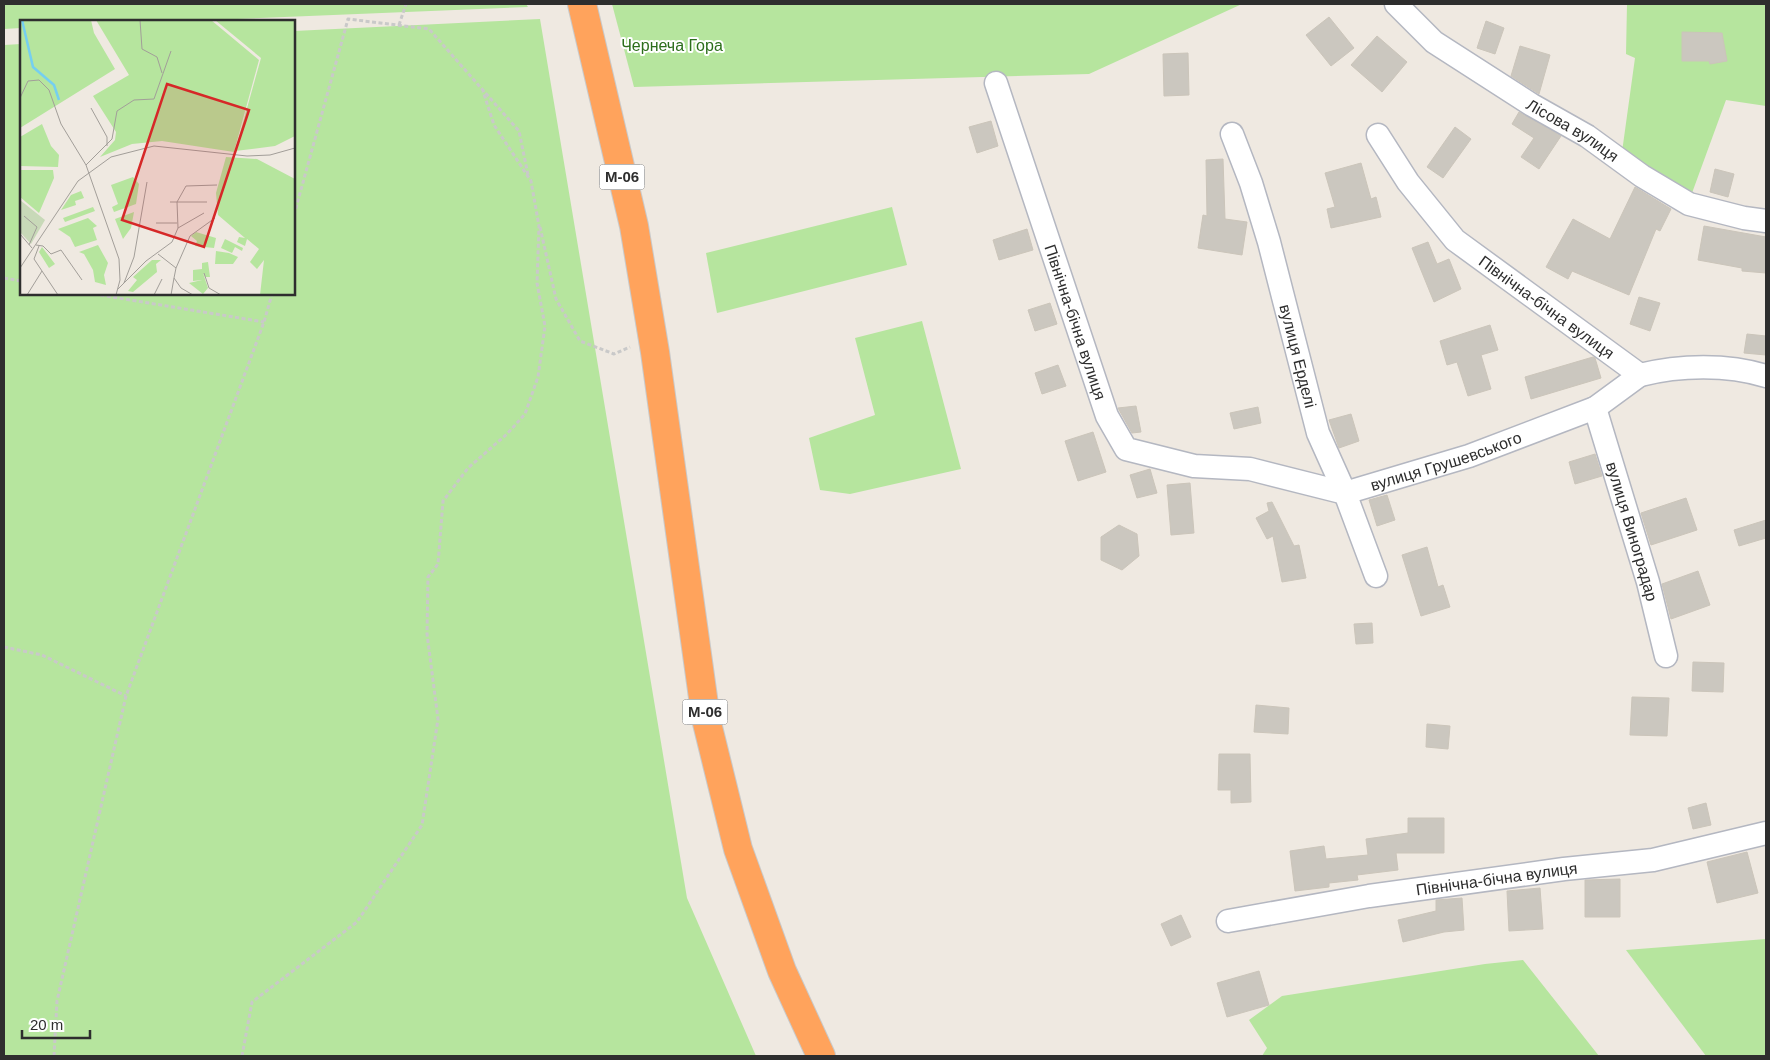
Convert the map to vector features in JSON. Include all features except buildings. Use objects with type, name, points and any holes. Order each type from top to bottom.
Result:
[{"type":"highway","name":"М-06","points":[[582,4],[634,226],[656,361],[706,719],[738,848],[782,972],[821,1056]]},
{"type":"street","name":"Лісова вулиця","points":[[1396,4],[1434,42],[1524,100],[1587,136],[1642,176],[1689,204],[1744,218],[1766,221]]},
{"type":"street","name":"Північна-бічна вулиця","points":[[996,83],[1107,416],[1126,449],[1194,466],[1250,469],[1345,493]]},
{"type":"street","name":"вулиця Ерделі","points":[[1232,134],[1251,183],[1266,234],[1318,433],[1345,493],[1376,576]]},
{"type":"street","name":"Північна-бічна вулиця","points":[[1378,135],[1408,182],[1455,240],[1640,375]]},
{"type":"street","points":[[1640,375],[1663,369],[1696,368],[1748,370],[1766,376]]},
{"type":"street","name":"вулиця Грушевського","points":[[1345,493],[1469,456],[1594,408],[1640,375]]},
{"type":"street","name":"вулиця Виноградар","points":[[1594,408],[1648,582],[1666,656]]},
{"type":"street","name":"Північна-бічна вулиця","points":[[1228,921],[1369,896],[1564,869],[1653,860],[1766,834]]},
{"type":"path","points":[[399,25],[406,4]]},
{"type":"path","points":[[295,211],[348,20],[429,29],[519,131],[556,299],[580,341],[614,354],[651,337]]},
{"type":"path","points":[[242,1056],[252,1002],[357,922],[422,826],[438,719],[427,634],[428,577],[438,564],[444,501],[468,468],[508,434],[525,414],[538,377],[546,326],[537,283],[538,226],[531,180],[494,125],[483,91]]},
{"type":"path","points":[[4,278],[20,282]]},
{"type":"path","points":[[100,295],[264,322]]},
{"type":"path","points":[[54,1056],[57,1001],[126,696],[264,322],[272,295]]},
{"type":"path","points":[[4,647],[42,655],[126,696]]},
{"type":"green space","points":[[4,4],[526,4],[528,7],[212,20],[20,20],[20,28],[4,29]]},
{"type":"green space","name":"Чернеча Гора","points":[[612,4],[1242,4],[1089,74],[634,87]]},
{"type":"green space","points":[[1627,4],[1766,4],[1766,106],[1726,100],[1692,193],[1622,152],[1635,58],[1626,54]]},
{"type":"green space","points":[[540,19],[687,898],[756,1056],[4,1056],[4,45],[20,44],[20,295],[295,295],[295,31]]},
{"type":"green space","points":[[892,207],[907,265],[717,313],[706,253]]},
{"type":"green space","points":[[922,321],[961,469],[850,494],[820,490],[809,438],[875,415],[855,338]]},
{"type":"green space","points":[[1766,939],[1766,1056],[1706,1056],[1626,950]]},
{"type":"green space","points":[[1523,960],[1599,1056],[1262,1056],[1267,1048],[1249,1020],[1282,996],[1485,964]]}]
